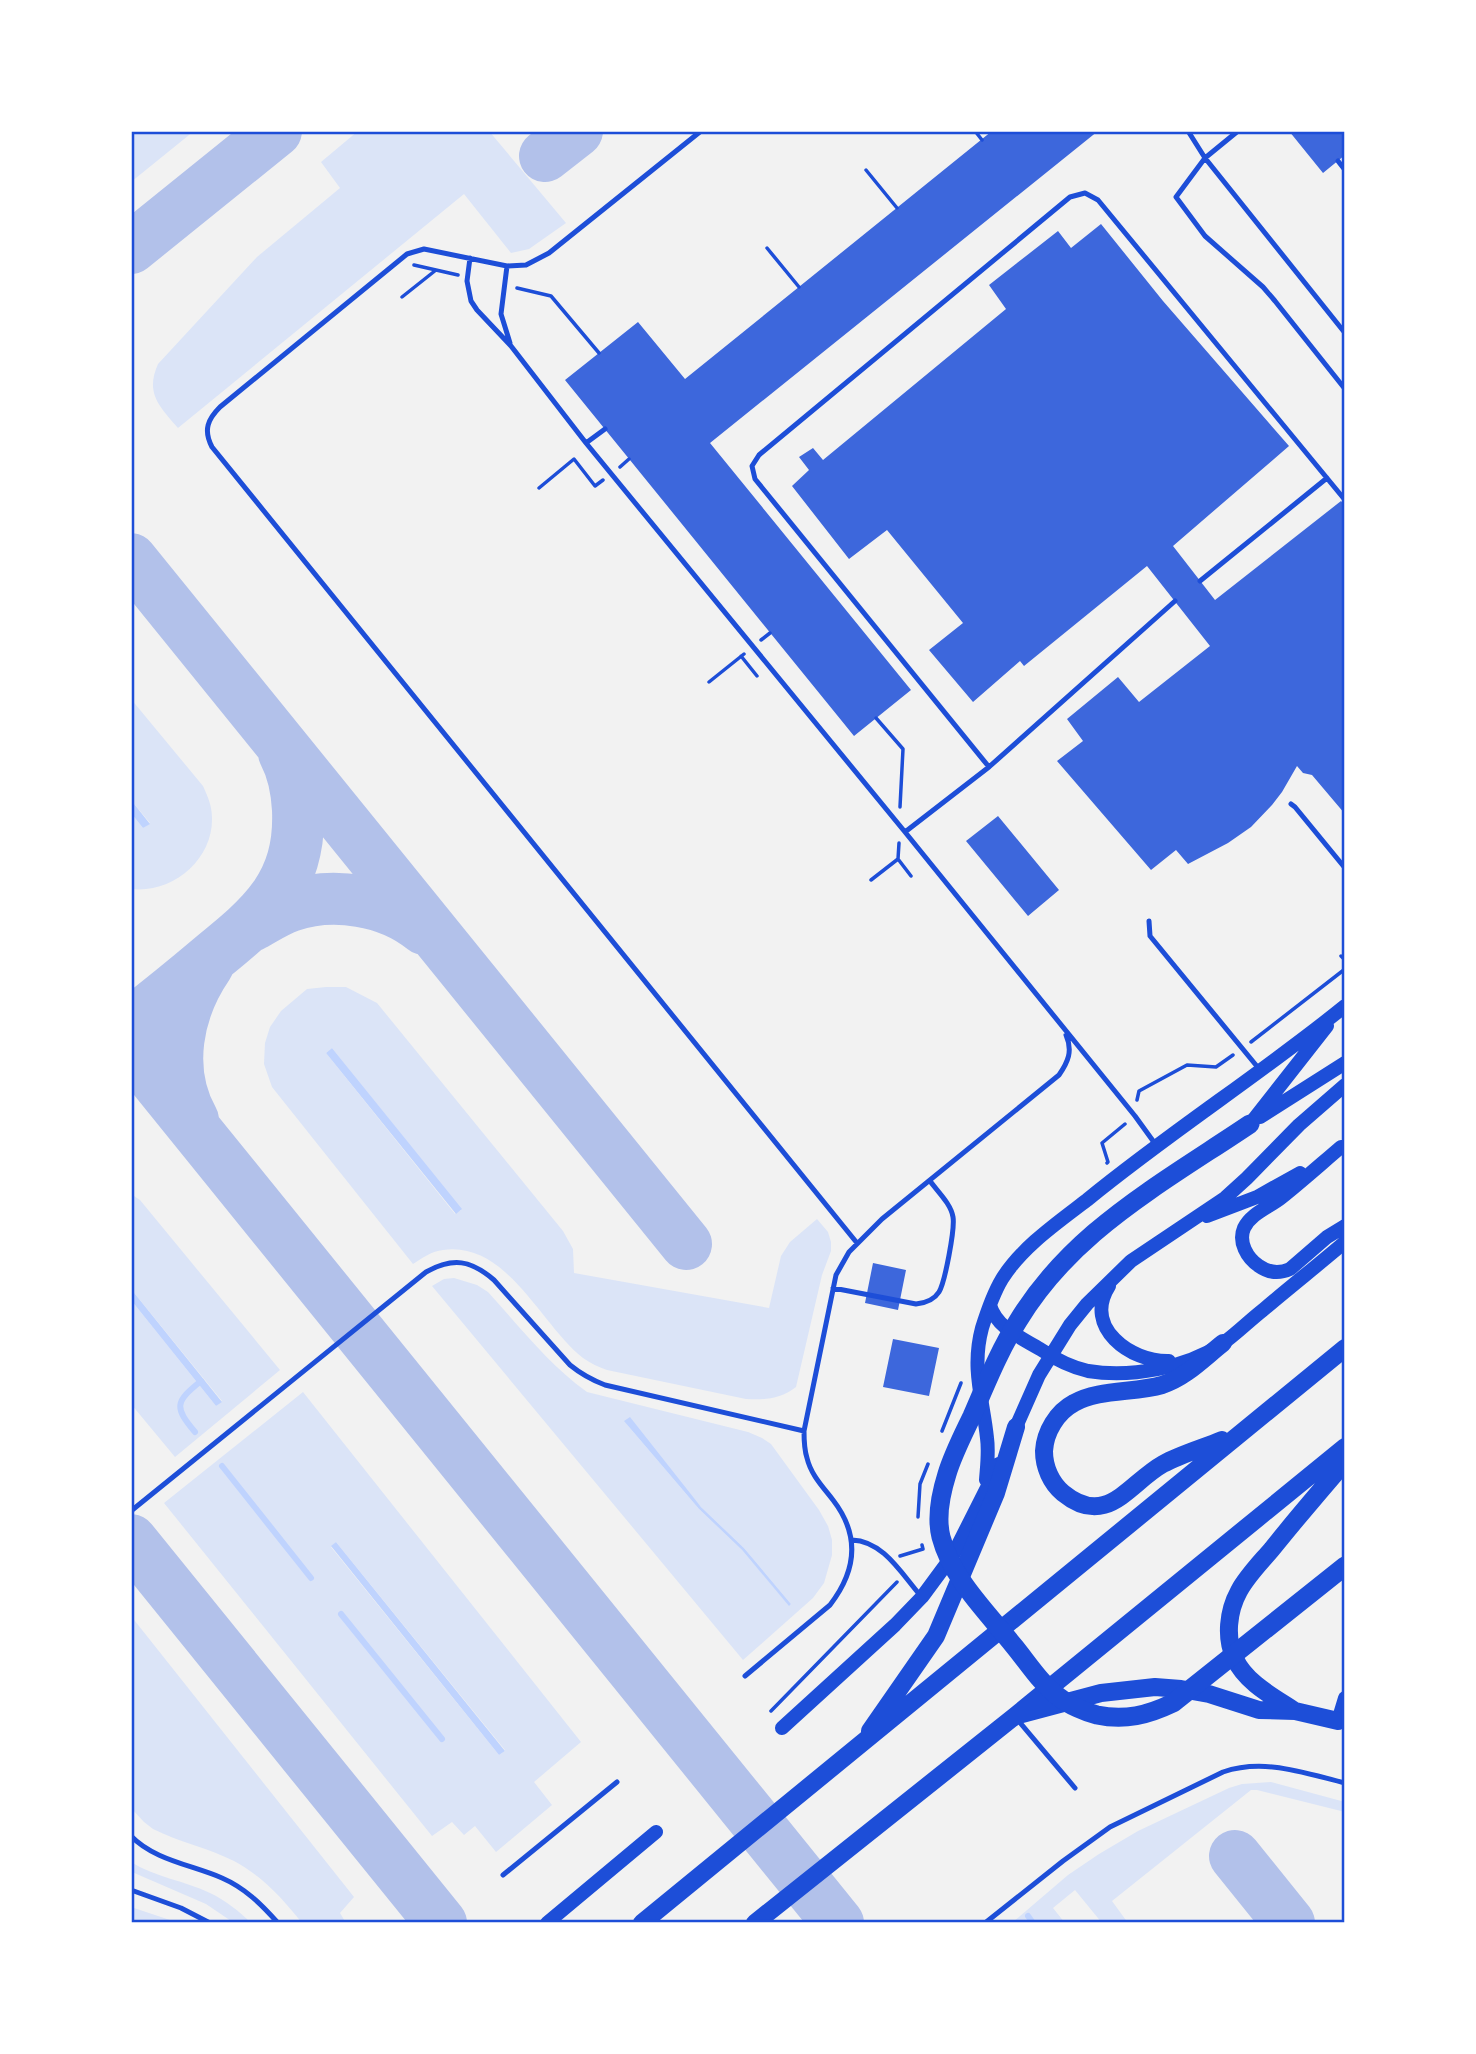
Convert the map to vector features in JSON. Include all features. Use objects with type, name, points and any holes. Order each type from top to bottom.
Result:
[{"type":"highway","points":[[1250,1124],[1093,1234],[1049,1279],[1018,1319],[993,1367],[947,1473],[941,1494],[940,1534],[948,1559],[961,1580],[1042,1681],[1059,1698],[1096,1715],[1136,1718],[1173,1703],[1345,1566]]},
{"type":"highway","points":[[1223,1343],[1174,1381],[1073,1402],[1052,1423],[1044,1449],[1045,1463],[1054,1482],[1068,1497],[1091,1506],[1103,1506],[1114,1503],[1163,1464],[1238,1434]]},
{"type":"highway","points":[[642,1923],[1345,1348]]},
{"type":"highway","points":[[858,1748],[936,1636],[996,1493],[1016,1427]]},
{"type":"highway","points":[[755,1923],[1015,1716],[1345,1447]]},
{"type":"highway","points":[[1295,1711],[1262,1690],[1236,1661],[1230,1646],[1228,1627],[1231,1611],[1239,1591],[1256,1568],[1345,1462]]},
{"type":"highway","points":[[1015,1716],[1101,1693],[1155,1687],[1209,1694],[1259,1710],[1295,1711],[1341,1722]]},
{"type":"main road","points":[[981,1502],[988,1458],[977,1380],[978,1353],[981,1331],[1002,1279],[1037,1240],[1156,1146],[1343,1007]]},
{"type":"main road","points":[[1250,1124],[1343,1007]]},
{"type":"main road","points":[[1250,1124],[1345,1063]]},
{"type":"main road","points":[[782,1728],[895,1625],[922,1597],[953,1555],[981,1502],[1030,1393],[1070,1325],[1087,1304],[1131,1261],[1225,1198],[1345,1085]]},
{"type":"main road","points":[[1180,1227],[1257,1197],[1343,1145]]},
{"type":"main road","points":[[1343,1145],[1280,1199],[1252,1217],[1244,1229],[1242,1241],[1246,1253],[1256,1264],[1269,1271],[1282,1272],[1290,1269],[1345,1226]]},
{"type":"main road","points":[[990,1304],[993,1316],[1000,1324],[1069,1366],[1109,1372],[1159,1368],[1188,1360],[1223,1343],[1345,1242]]},
{"type":"main road","points":[[1115,1276],[1106,1291],[1101,1310],[1111,1337],[1133,1354],[1163,1361],[1188,1360]]},
{"type":"main road","points":[[1341,1722],[1345,1698]]},
{"type":"main road","points":[[547,1923],[656,1832]]},
{"type":"lane","points":[[701,131],[549,253],[526,265],[507,266],[424,249],[407,254],[220,407],[208,422],[207,438],[220,458],[857,1243]]},
{"type":"lane","points":[[1188,131],[1205,158],[1345,333]]},
{"type":"lane","points":[[1238,131],[1205,158],[1176,197],[1205,236],[1269,294],[1345,389]]},
{"type":"lane","points":[[1338,161],[1345,170]]},
{"type":"lane","points":[[989,767],[755,480],[752,466],[759,455],[1070,197],[1085,193],[1098,200],[1345,500]]},
{"type":"lane","points":[[470,258],[467,281],[471,301],[485,321],[511,346],[586,443],[1135,1116],[1156,1146]]},
{"type":"lane","points":[[507,266],[501,314],[511,346]]},
{"type":"lane","points":[[586,443],[605,429]]},
{"type":"lane","points":[[1200,580],[1327,478]]},
{"type":"lane","points":[[902,832],[989,767],[1175,601]]},
{"type":"lane","points":[[1290,804],[1296,807],[1345,868]]},
{"type":"lane","points":[[1149,921],[1150,936],[1260,1070]]},
{"type":"lane","points":[[745,1676],[831,1605],[840,1592],[851,1565],[852,1540],[845,1518],[811,1471],[804,1431],[833,1288],[842,1262],[882,1219],[1059,1075],[1070,1052],[1061,1026]]},
{"type":"lane","points":[[833,1288],[916,1304],[924,1304],[933,1299],[942,1286],[953,1216],[950,1206],[930,1181]]},
{"type":"lane","points":[[131,1511],[426,1272],[453,1261],[481,1269],[570,1365],[594,1380],[605,1385],[804,1431]]},
{"type":"lane","points":[[852,1540],[866,1542],[883,1551],[922,1597]]},
{"type":"lane","points":[[1015,1716],[1075,1788]]},
{"type":"lane","points":[[985,1923],[1110,1827],[1223,1772],[1239,1766],[1274,1766],[1345,1783]]},
{"type":"lane","points":[[503,1875],[617,1782]]},
{"type":"lane","points":[[131,1836],[147,1849],[240,1887],[255,1898],[278,1923]]},
{"type":"lane","points":[[131,1890],[181,1908],[210,1923]]},
{"type":"path","points":[[975,131],[982,140]]},
{"type":"path","points":[[866,170],[897,208]]},
{"type":"path","points":[[767,248],[799,287]]},
{"type":"path","points":[[411,264],[461,276]]},
{"type":"path","points":[[402,297],[436,270]]},
{"type":"path","points":[[512,287],[551,296],[599,354]]},
{"type":"path","points":[[539,488],[574,459],[595,486],[604,479]]},
{"type":"path","points":[[612,472],[629,459]]},
{"type":"path","points":[[761,641],[771,633]]},
{"type":"path","points":[[709,682],[751,649]]},
{"type":"path","points":[[741,656],[757,676]]},
{"type":"path","points":[[876,718],[903,749],[900,818]]},
{"type":"path","points":[[871,880],[898,859],[902,832]]},
{"type":"path","points":[[898,859],[911,876]]},
{"type":"shaded area","points":[[131,131],[194,131],[131,182]]},
{"type":"shaded area","points":[[358,131],[489,131],[566,223],[529,249],[511,253],[464,194],[178,428],[156,399],[153,383],[158,364],[257,257],[340,188],[321,162]]},
{"type":"shaded area","points":[[131,699],[203,786],[212,814],[206,848],[198,860],[175,880],[146,889],[131,889],[131,813],[143,828],[150,823],[131,800]]},
{"type":"shaded area","points":[[346,987],[377,1003],[563,1231],[573,1249],[574,1273],[769,1308],[781,1256],[790,1242],[817,1219],[828,1232],[831,1251],[822,1275],[796,1387],[772,1398],[746,1399],[607,1370],[583,1358],[521,1288],[486,1258],[466,1251],[443,1250],[431,1253],[413,1264],[272,1087],[264,1064],[265,1043],[270,1027],[281,1011],[307,989]],"holes":[[[332,1048],[461,1209],[455,1214],[326,1053]]]},
{"type":"shaded area","points":[[131,1194],[140,1200],[280,1370],[175,1457],[131,1404],[131,1300],[216,1406],[222,1401],[131,1289]]},
{"type":"shaded area","points":[[454,1278],[477,1285],[488,1292],[547,1357],[587,1392],[748,1432],[771,1444],[819,1510],[832,1540],[832,1555],[824,1583],[813,1598],[743,1660],[432,1286],[444,1279]],"holes":[[[624,1421],[701,1507],[744,1548],[791,1604],[789,1605],[742,1550],[699,1509]]]},
{"type":"shaded area","points":[[303,1392],[581,1742],[534,1782],[552,1805],[496,1852],[475,1826],[464,1835],[452,1822],[432,1836],[164,1503]],"holes":[[[336,1542],[505,1750],[499,1755],[331,1547]]]},
{"type":"shaded area","points":[[131,1616],[354,1897],[340,1913],[346,1923],[302,1923],[271,1889],[244,1867],[224,1856],[153,1829],[131,1808]]},
{"type":"shaded area","points":[[1271,1782],[1345,1802],[1345,1812],[1251,1790],[1112,1901],[1128,1923],[1102,1923],[1075,1890],[1053,1908],[1065,1923],[1012,1923],[1068,1875],[1138,1831],[1229,1788],[1242,1784]]},
{"type":"shaded area","points":[[131,1862],[216,1896],[251,1923],[234,1923],[206,1904],[132,1872]]},
{"type":"shaded area","points":[[131,1907],[170,1920],[176,1923],[131,1923]]},
{"type":"water","points":[[131,800],[150,824],[143,828],[131,813]]},
{"type":"water","points":[[332,1048],[462,1209],[456,1214],[326,1053]]},
{"type":"water","points":[[131,1289],[222,1402],[216,1406],[131,1300]]},
{"type":"water","points":[[630,1417],[701,1507],[744,1548],[791,1604],[789,1606],[742,1550],[699,1509],[624,1421]]},
{"type":"water","points":[[336,1542],[505,1751],[499,1755],[331,1546]]},
{"type":"building","points":[[992,131],[1098,131],[710,443],[911,690],[854,736],[565,380],[638,322],[685,379]]},
{"type":"building","points":[[1289,131],[1345,131],[1345,155],[1323,173]]},
{"type":"building","points":[[1101,224],[1163,301],[1289,446],[1173,546],[1215,600],[1341,501],[1345,506],[1345,727],[1342,730],[1345,734],[1345,752],[1342,754],[1345,757],[1345,814],[1312,775],[1303,773],[1297,766],[1282,792],[1251,827],[1228,843],[1188,864],[1176,850],[1151,870],[1057,761],[1083,741],[1067,719],[1118,677],[1139,702],[1210,646],[1147,566],[1024,666],[1020,661],[973,702],[929,650],[963,623],[887,530],[849,559],[792,486],[809,470],[799,457],[813,448],[823,460],[1006,309],[989,285],[1058,231],[1071,248]]},
{"type":"building","points":[[998,816],[1059,890],[1028,916],[966,841]]},
{"type":"building","points":[[873,1263],[906,1270],[898,1310],[865,1303]]},
{"type":"building","points":[[893,1339],[939,1348],[929,1396],[883,1387]]},
{"type":"waterway","points":[[195,1432],[183,1416],[180,1405],[186,1394],[201,1381]]},
{"type":"waterway","points":[[222,1466],[311,1578]]},
{"type":"waterway","points":[[341,1614],[442,1739]]},
{"type":"waterway","points":[[1028,1916],[1033,1923]]},
{"type":"taxiway","points":[[131,248],[276,131]]},
{"type":"taxiway","points":[[545,156],[577,131]]},
{"type":"taxiway","points":[[131,559],[686,1244]]},
{"type":"taxiway","points":[[131,1023],[247,928],[275,897],[293,859],[297,836],[297,795],[284,753]]},
{"type":"taxiway","points":[[251,926],[290,906],[307,901],[342,899],[378,905],[410,919],[424,929]]},
{"type":"taxiway","points":[[193,1120],[179,1081],[178,1041],[189,1001],[208,965]]},
{"type":"taxiway","points":[[131,1050],[838,1923]]},
{"type":"taxiway","points":[[131,1540],[441,1923]]},
{"type":"taxiway","points":[[1235,1856],[1289,1923]]}]
